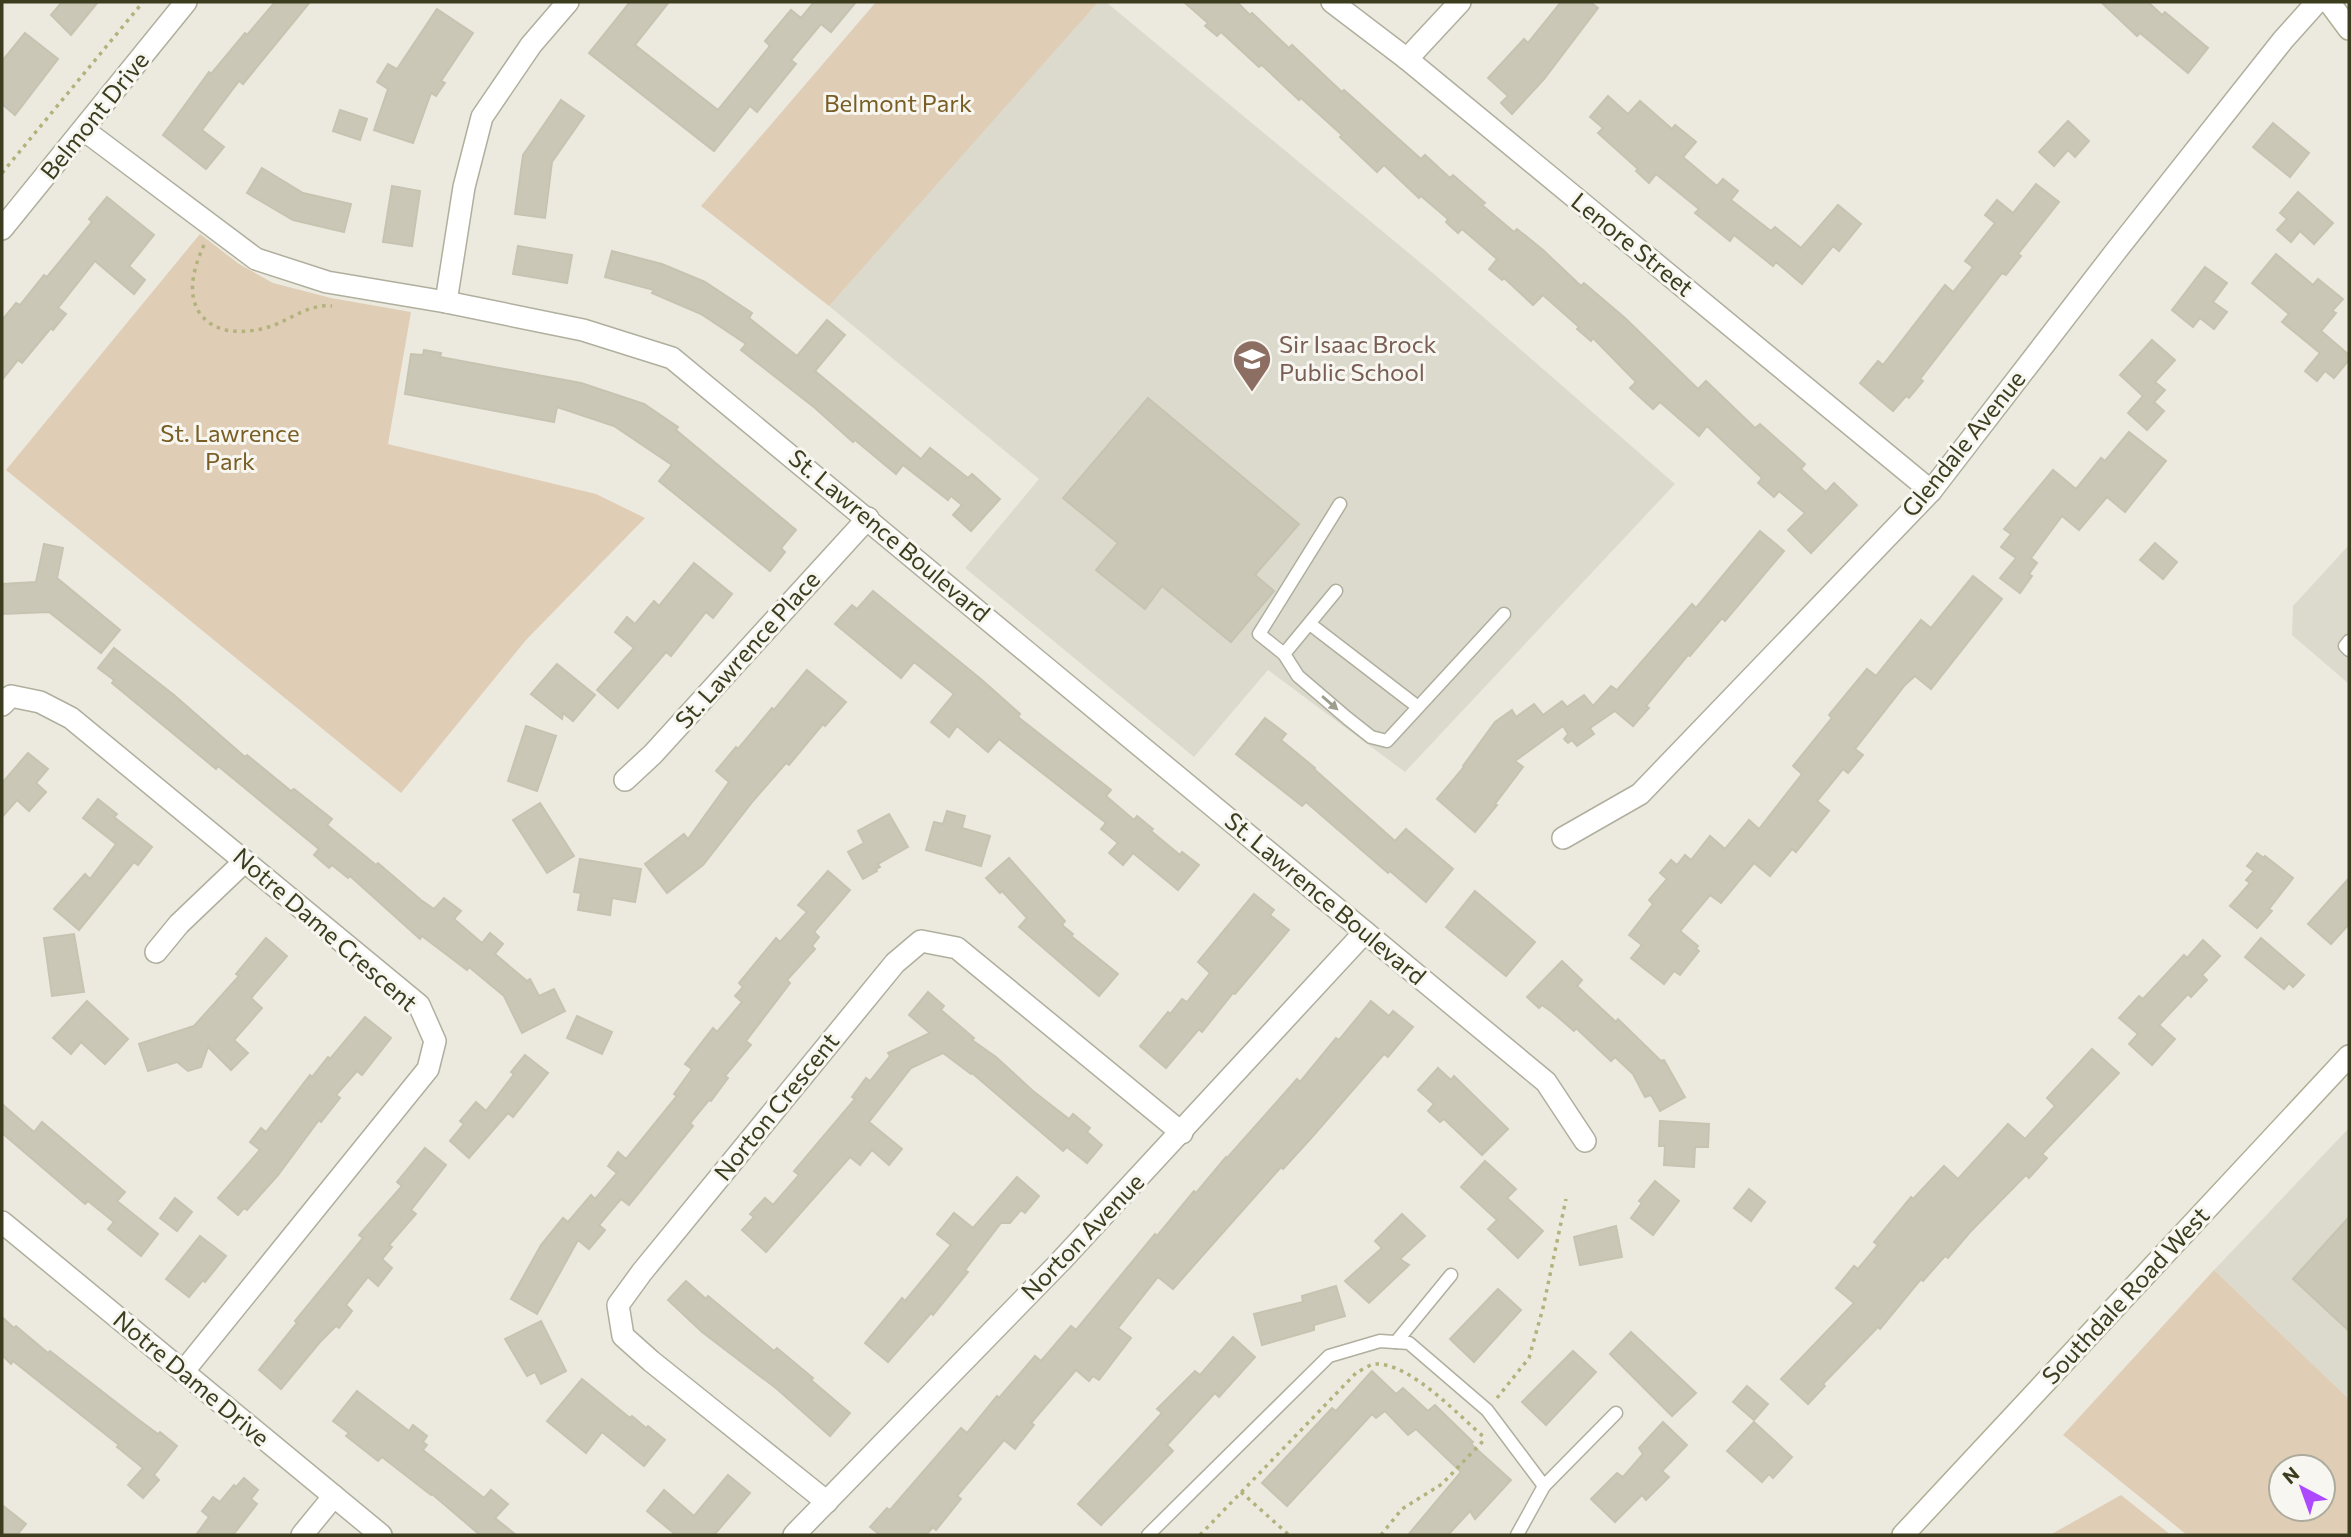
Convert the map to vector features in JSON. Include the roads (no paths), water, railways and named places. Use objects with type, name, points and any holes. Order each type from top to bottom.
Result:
[{"type":"street","name":"Belmont Drive","points":[[2,229],[186,2]]},
{"type":"street","points":[[446,302],[464,187],[482,117],[531,45],[568,2]]},
{"type":"street","name":"Lenore Street","points":[[1332,2],[1407,60],[1931,491]]},
{"type":"street","points":[[1407,60],[1460,2]]},
{"type":"street","name":"Glendale Avenue","points":[[1563,838],[1640,794],[1931,491],[2124,241],[2275,50],[2317,2]]},
{"type":"street","points":[[2329,2],[2349,29]]},
{"type":"street","name":"St. Lawrence Boulevard","points":[[84,130],[256,259],[327,282],[446,302],[583,330],[672,358],[1546,1082],[1585,1141]]},
{"type":"street","name":"St. Lawrence Place","points":[[625,780],[653,754],[868,518]]},
{"type":"street","name":"Notre Dame Crescent","points":[[2,705],[11,695],[40,702],[71,718],[419,1005],[435,1041],[428,1069],[183,1372]]},
{"type":"street","points":[[156,952],[179,924],[244,861]]},
{"type":"street","name":"Norton Avenue","points":[[794,1535],[1060,1262],[1365,932]]},
{"type":"street","name":"Norton Crescent","points":[[827,1502],[623,1336],[618,1305],[642,1272],[895,963],[921,941],[957,948],[1182,1133]]},
{"type":"street","name":"Southdale Road West","points":[[1903,1535],[2349,1056]]},
{"type":"street","name":"Notre Dame Drive","points":[[2,1222],[381,1535]]},
{"type":"street","points":[[302,1535],[334,1496]]},
{"type":"lane","points":[[1340,504],[1259,634],[1284,654],[1298,676],[1371,737],[1387,741],[1504,614]]},
{"type":"lane","points":[[1284,654],[1336,591]]},
{"type":"lane","points":[[1310,624],[1418,707]]},
{"type":"lane","points":[[2349,641],[2345,646],[2349,649]]},
{"type":"lane","points":[[1396,1342],[1451,1275]]},
{"type":"lane","points":[[1148,1535],[1329,1356],[1380,1341],[1409,1343],[1487,1410],[1544,1486]]},
{"type":"lane","points":[[1517,1535],[1544,1486],[1616,1413]]},
{"type":"place","name":"Sir Isaac Brock Public School","points":[[1252,393]]},
{"type":"park label","name":"Belmont Park","points":[[898,104]]},
{"type":"park label","name":"St. Lawrence Park","points":[[230,448]]}]
